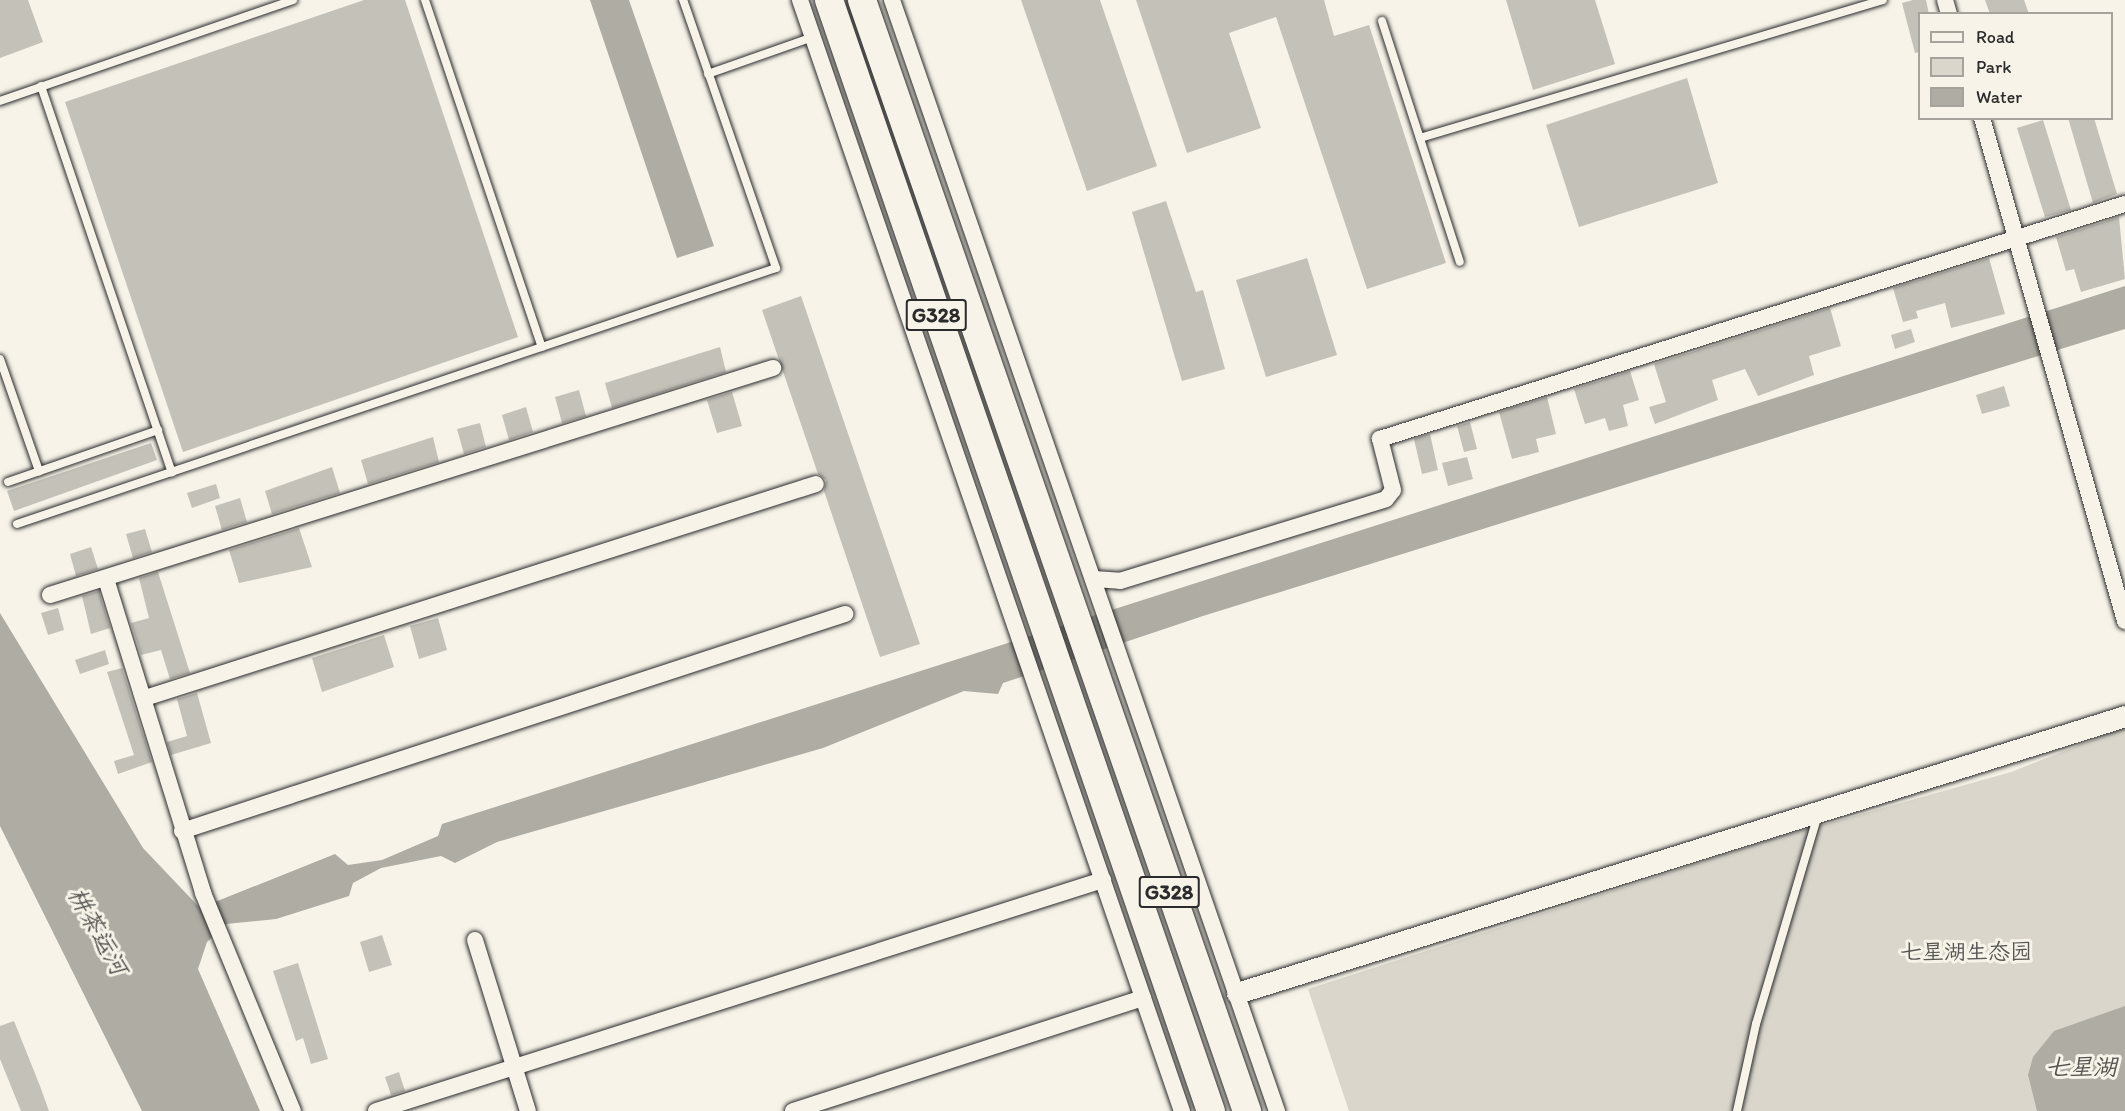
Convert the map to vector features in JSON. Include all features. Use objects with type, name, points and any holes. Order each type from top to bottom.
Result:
[{"type":"highway","name":"G328","points":[[829,0],[826,33],[1044,629],[1048,684],[1211,1111]]},
{"type":"highway","name":"G328","points":[[862,0],[1247,1111]]},
{"type":"street","points":[[800,0],[826,33],[1016,630],[1048,684],[1103,880],[1182,1111]]},
{"type":"street","points":[[892,0],[1277,1111]]},
{"type":"street","points":[[1983,120],[2020,240],[2054,373],[2125,621]]},
{"type":"street","points":[[1094,579],[1120,582],[1386,499],[1394,490],[1380,439],[2020,240],[2125,204]]},
{"type":"street","points":[[50,595],[773,368]]},
{"type":"street","points":[[145,698],[816,484]]},
{"type":"street","points":[[106,579],[145,698],[182,831],[203,893],[225,954],[293,1111]]},
{"type":"street","points":[[182,831],[844,614]]},
{"type":"street","points":[[1237,993],[1818,815],[2125,716]]},
{"type":"street","points":[[376,1111],[1103,880]]},
{"type":"street","points":[[475,940],[528,1111]]},
{"type":"street","points":[[793,1111],[1143,998]]},
{"type":"lane","points":[[0,100],[294,0]]},
{"type":"lane","points":[[425,0],[542,347]]},
{"type":"lane","points":[[17,524],[776,268],[683,0]]},
{"type":"lane","points":[[1420,138],[1883,0]]},
{"type":"lane","points":[[1382,21],[1460,262]]},
{"type":"lane","points":[[708,74],[826,33]]},
{"type":"lane","points":[[41,86],[172,472]]},
{"type":"lane","points":[[0,359],[39,471]]},
{"type":"lane","points":[[8,482],[158,430]]},
{"type":"lane","points":[[1737,1111],[1756,1024],[1818,815]]},
{"type":"green space","name":"七星湖生态园","points":[[2125,727],[2125,1111],[1349,1111],[1308,989],[1773,839],[2011,772]]},
{"type":"water","points":[[590,0],[629,0],[714,246],[677,258]]},
{"type":"water","name":"栟茶运河","points":[[2125,286],[2125,329],[1203,616],[1003,683],[998,694],[964,691],[823,748],[497,842],[455,863],[441,856],[381,868],[353,883],[349,896],[276,919],[226,924],[207,942],[198,969],[260,1111],[142,1111],[0,826],[0,613],[143,848],[200,908],[335,854],[348,865],[382,860],[438,836],[442,824]]},
{"type":"water","name":"七星湖","points":[[2125,1006],[2125,1111],[2037,1111],[2028,1075],[2033,1057],[2054,1031]]},
{"type":"building","points":[[0,0],[28,0],[43,42],[0,58]]},
{"type":"building","points":[[364,0],[405,0],[518,337],[183,452],[65,102]]},
{"type":"building","points":[[1021,0],[1100,0],[1157,166],[1087,191]]},
{"type":"building","points":[[1136,0],[1324,0],[1334,36],[1369,25],[1446,263],[1367,289],[1276,17],[1229,33],[1261,128],[1187,153]]},
{"type":"building","points":[[1506,0],[1595,0],[1615,64],[1533,90]]},
{"type":"building","points":[[1926,0],[1929,12],[1918,12],[1918,52],[1915,53],[1902,3]]},
{"type":"building","points":[[1985,0],[2024,0],[2028,12],[1989,12]]},
{"type":"building","points":[[1687,78],[1718,183],[1579,227],[1546,125]]},
{"type":"building","points":[[2043,120],[2071,210],[2045,217],[2017,128]]},
{"type":"building","points":[[2069,120],[2095,120],[2117,194],[2093,203]]},
{"type":"building","points":[[1166,201],[1196,292],[1203,290],[1225,369],[1182,381],[1132,212]]},
{"type":"building","points":[[2119,217],[2125,279],[2081,292],[2074,269],[2066,271],[2056,237]]},
{"type":"building","points":[[1307,258],[1337,355],[1266,377],[1236,280]]},
{"type":"building","points":[[1989,258],[2005,314],[1951,328],[1945,303],[1916,311],[1918,318],[1903,322],[1893,288]]},
{"type":"building","points":[[801,296],[920,644],[880,657],[824,491],[826,480],[818,474],[762,310]]},
{"type":"building","points":[[1830,308],[1841,346],[1809,356],[1814,375],[1758,396],[1745,369],[1712,380],[1718,400],[1655,424],[1649,407],[1666,402],[1654,364]]},
{"type":"building","points":[[1911,329],[1915,342],[1895,349],[1891,335]]},
{"type":"building","points":[[720,347],[726,372],[612,408],[605,383]]},
{"type":"building","points":[[1630,371],[1639,400],[1623,405],[1628,426],[1609,431],[1605,418],[1585,424],[1574,389]]},
{"type":"building","points":[[2004,386],[2010,406],[1982,414],[1976,395]]},
{"type":"building","points":[[579,390],[586,416],[562,423],[555,397]]},
{"type":"building","points":[[732,392],[742,426],[717,433],[707,400]]},
{"type":"building","points":[[1547,397],[1556,434],[1536,439],[1539,452],[1512,459],[1499,412]]},
{"type":"building","points":[[526,407],[533,432],[509,440],[502,415]]},
{"type":"building","points":[[1470,422],[1477,449],[1464,452],[1457,426]]},
{"type":"building","points":[[480,423],[486,447],[464,454],[457,429]]},
{"type":"building","points":[[1430,434],[1438,470],[1422,474],[1414,439]]},
{"type":"building","points":[[433,437],[439,462],[368,484],[361,460]]},
{"type":"building","points":[[151,443],[157,460],[14,511],[7,491]]},
{"type":"building","points":[[1467,457],[1473,479],[1448,486],[1442,463]]},
{"type":"building","points":[[332,467],[340,493],[272,514],[265,491]]},
{"type":"building","points":[[216,484],[220,498],[192,508],[187,493]]},
{"type":"building","points":[[240,498],[247,522],[222,530],[215,506]]},
{"type":"building","points":[[299,528],[312,567],[239,583],[229,550]]},
{"type":"building","points":[[145,529],[152,552],[133,558],[126,534]]},
{"type":"building","points":[[91,547],[98,569],[76,576],[70,554]]},
{"type":"building","points":[[158,572],[190,673],[170,679],[161,650],[141,655],[131,623],[149,618],[139,578]]},
{"type":"building","points":[[99,591],[110,628],[91,634],[82,596]]},
{"type":"building","points":[[58,608],[64,630],[48,635],[41,613]]},
{"type":"building","points":[[438,618],[447,650],[419,659],[410,626]]},
{"type":"building","points":[[384,635],[394,667],[322,692],[312,658]]},
{"type":"building","points":[[105,650],[109,664],[80,674],[75,660]]},
{"type":"building","points":[[122,668],[152,762],[118,774],[114,761],[134,755],[107,672]]},
{"type":"building","points":[[197,693],[211,743],[171,755],[167,742],[187,736],[177,699]]},
{"type":"building","points":[[382,935],[392,965],[369,972],[360,942]]},
{"type":"building","points":[[298,963],[328,1059],[311,1064],[303,1038],[296,1041],[273,971]]},
{"type":"building","points":[[14,1021],[49,1111],[21,1111],[0,1059],[0,1026]]},
{"type":"building","points":[[399,1072],[405,1091],[391,1095],[385,1077]]}]
